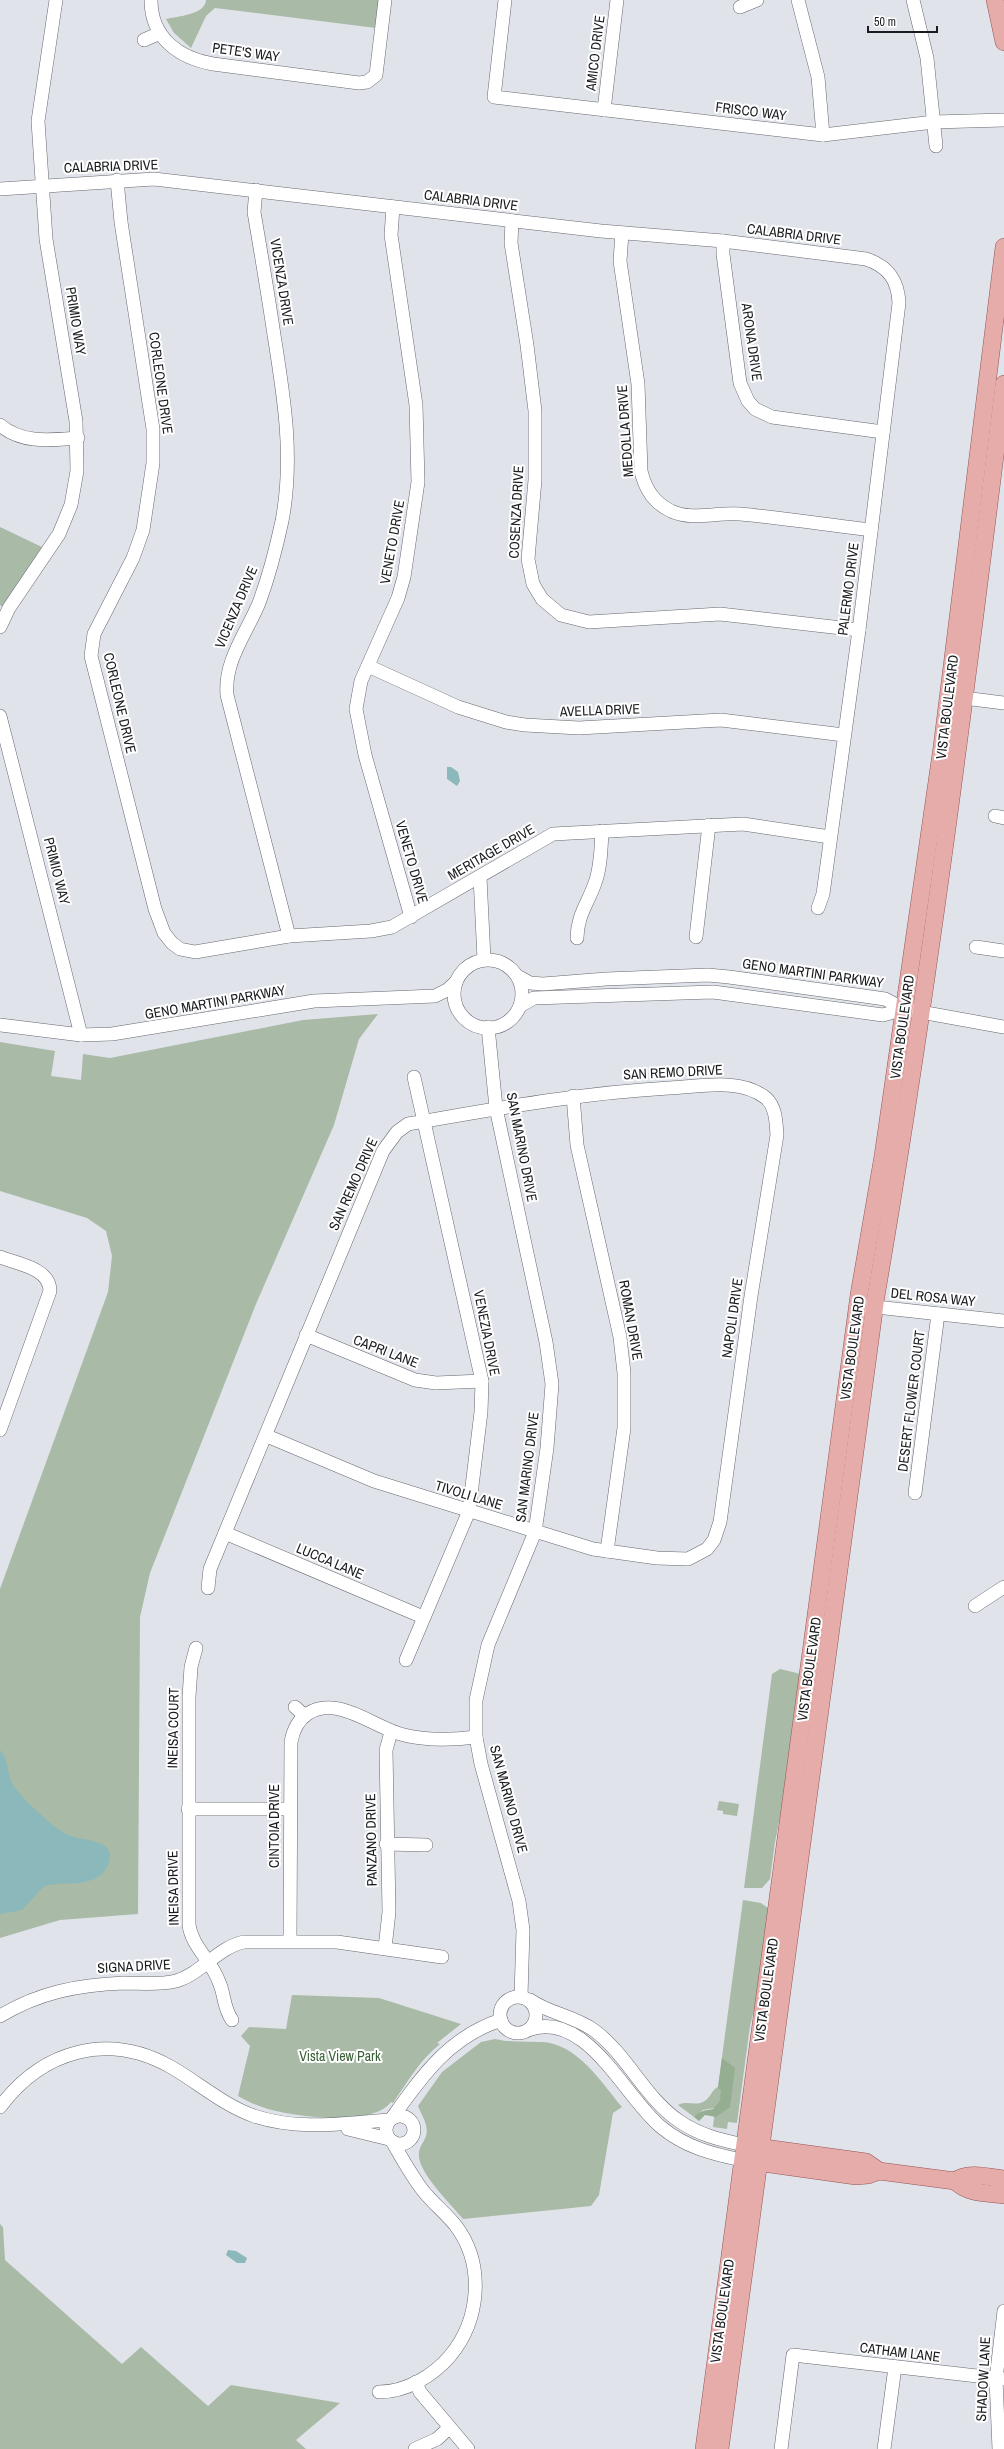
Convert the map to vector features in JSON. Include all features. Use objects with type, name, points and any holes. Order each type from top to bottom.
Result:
[{"type":"main road","points":[[995,0],[1004,42]]},
{"type":"main road","name":"VISTA BOULEVARD","points":[[720,2449],[875,1307],[898,1171],[921,1012],[957,697],[1004,247]]},
{"type":"main road","name":"VISTA BOULEVARD","points":[[704,2449],[858,1305],[882,1164],[904,1009],[957,697],[1004,384]]},
{"type":"main road","points":[[743,2152],[856,2176],[868,2175],[879,2171],[955,2181],[962,2188],[1004,2196]]},
{"type":"main road","points":[[955,2181],[959,2178],[976,2176],[1004,2180]]},
{"type":"main road","points":[[709,2406],[716,2411],[717,2419],[713,2443],[716,2449]]},
{"type":"street","name":"PRIMIO WAY","points":[[0,627],[9,608],[49,552],[67,516],[75,484],[78,438],[46,239],[38,112],[56,0]]},
{"type":"street","name":"PETE'S WAY","points":[[151,0],[153,18],[160,33],[178,53],[205,63],[359,83],[373,82],[376,73],[385,0]]},
{"type":"street","name":"FRISCO WAY","points":[[505,0],[494,97],[823,135],[934,122],[1004,120]]},
{"type":"street","name":"AMICO DRIVE","points":[[604,110],[617,0]]},
{"type":"street","points":[[740,7],[757,0]]},
{"type":"street","points":[[798,0],[818,78],[823,135]]},
{"type":"street","points":[[913,0],[927,58],[936,146]]},
{"type":"street","points":[[144,40],[160,33]]},
{"type":"street","name":"CALABRIA DRIVE","points":[[0,189],[154,178],[512,221],[723,242],[866,259],[876,262],[891,275]]},
{"type":"street","name":"CORLEONE DRIVE","points":[[117,180],[121,222],[153,429],[153,463],[143,530],[133,558],[94,634],[91,656],[155,909],[164,933],[178,947]]},
{"type":"street","name":"VICENZA DRIVE","points":[[256,190],[254,212],[285,405],[288,462],[282,519],[268,575],[253,616],[231,661],[226,683],[227,696],[289,936]]},
{"type":"street","name":"VENETO DRIVE","points":[[393,207],[391,235],[414,384],[418,482],[404,576],[398,598],[368,666],[357,698],[357,721],[412,917]]},
{"type":"street","name":"COSENZA DRIVE","points":[[512,221],[511,243],[527,345],[535,411],[535,480],[528,559],[533,584],[542,599],[561,615],[589,622],[720,614],[859,630]]},
{"type":"street","name":"MEDOLLA DRIVE","points":[[622,233],[620,261],[638,384],[641,471],[644,482],[654,499],[667,509],[682,515],[740,514],[871,530]]},
{"type":"street","name":"ARONA DRIVE","points":[[723,242],[722,254],[740,383],[748,402],[763,414],[772,417],[883,432]]},
{"type":"street","name":"PALERMO DRIVE","points":[[818,908],[823,894],[859,630],[899,303],[896,283],[891,275]]},
{"type":"street","points":[[0,425],[13,434],[31,439],[78,438]]},
{"type":"street","name":"AVELLA DRIVE","points":[[368,666],[458,707],[506,722],[525,725],[579,728],[721,720],[844,735]]},
{"type":"street","points":[[957,697],[1004,703]]},
{"type":"street","name":"PRIMIO WAY","points":[[0,716],[81,1035]]},
{"type":"street","name":"MERITAGE DRIVE","points":[[178,947],[188,951],[206,952],[289,936],[371,931],[392,927],[412,917],[553,834],[743,824],[830,837]]},
{"type":"street","points":[[696,937],[709,825]]},
{"type":"street","points":[[576,938],[577,923],[597,876],[602,831]]},
{"type":"street","points":[[480,877],[484,959]]},
{"type":"street","points":[[976,947],[1004,951]]},
{"type":"street","points":[[435,996],[447,990],[456,982],[468,966],[484,959],[506,965],[519,977],[522,996],[520,1006]]},
{"type":"street","name":"GENO MARTINI PARKWAY","points":[[519,977],[530,983],[543,984],[606,979],[708,976],[729,977],[886,999],[904,1009]]},
{"type":"street","points":[[455,1007],[453,994],[456,982]]},
{"type":"street","points":[[435,996],[455,1007],[471,1024],[488,1027],[500,1026],[510,1019],[520,1006],[534,998],[714,992],[883,1015],[904,1009],[1004,1027]]},
{"type":"street","name":"GENO MARTINI PARKWAY","points":[[0,1025],[81,1035],[129,1032],[314,1001],[435,996]]},
{"type":"street","name":"SAN MARINO DRIVE","points":[[488,1027],[496,1108],[546,1342],[552,1384],[545,1463],[535,1532],[484,1656],[476,1700],[476,1737],[480,1764],[520,1901],[523,1930],[525,1998]]},
{"type":"street","name":"VENEZIA DRIVE","points":[[406,1660],[469,1511],[481,1412],[482,1381],[414,1077]]},
{"type":"street","name":"SAN REMO DRIVE","points":[[208,1588],[210,1569],[267,1436],[306,1336],[383,1151],[397,1132],[408,1124],[573,1096],[727,1085],[747,1088],[766,1099]]},
{"type":"street","name":"ROMAN DRIVE","points":[[573,1096],[577,1145],[620,1337],[624,1373],[624,1428],[607,1551]]},
{"type":"street","name":"NAPOLI DRIVE","points":[[712,1543],[720,1522],[751,1296],[777,1135],[775,1112],[766,1099]]},
{"type":"street","points":[[0,1258],[53,1277],[50,1286],[50,1297],[0,1430]]},
{"type":"street","name":"DEL ROSA WAY","points":[[858,1305],[1004,1320]]},
{"type":"street","name":"DESERT FLOWER COURT","points":[[915,1493],[938,1314]]},
{"type":"street","name":"CAPRI LANE","points":[[306,1336],[414,1380],[436,1383],[482,1381]]},
{"type":"street","name":"TIVOLI LANE","points":[[267,1436],[374,1482],[593,1549],[678,1560],[699,1555],[712,1543]]},
{"type":"street","name":"LUCCA LANE","points":[[225,1533],[423,1617]]},
{"type":"street","points":[[975,1606],[1004,1587]]},
{"type":"street","name":"INEISA COURT","points":[[188,1810],[189,1696],[191,1667],[196,1648]]},
{"type":"street","name":"CINTOIA DRIVE","points":[[290,1941],[291,1742],[300,1711],[334,1708],[348,1712],[391,1732],[434,1740],[476,1737]]},
{"type":"street","name":"PANZANO DRIVE","points":[[385,1948],[389,1912],[386,1844],[386,1750],[391,1732]]},
{"type":"street","points":[[188,1810],[290,1809]]},
{"type":"street","name":"INEISA DRIVE","points":[[188,1810],[189,1925],[193,1940],[218,1978],[226,2012],[232,2020]]},
{"type":"street","points":[[386,1844],[426,1845]]},
{"type":"street","name":"SIGNA DRIVE","points":[[0,2016],[28,2000],[56,1990],[96,1984],[174,1981],[240,1942],[337,1942],[442,1957]]},
{"type":"street","points":[[511,1997],[525,1998],[545,2010],[577,2021],[595,2031],[619,2054],[660,2104],[678,2120],[743,2152],[700,2149],[667,2132],[642,2108],[599,2056],[578,2037],[552,2028],[539,2027],[519,2033],[513,2033],[505,2028],[500,2020],[501,2012],[506,2002],[511,1997]]},
{"type":"street","points":[[525,1998],[535,2014],[532,2025],[528,2030]]},
{"type":"street","points":[[379,2392],[400,2390],[439,2368],[464,2334],[472,2318],[475,2279],[467,2246],[461,2233],[420,2187],[386,2130],[405,2097],[412,2091],[429,2068],[450,2046],[472,2032],[500,2020]]},
{"type":"street","points":[[0,2107],[21,2082],[44,2065],[71,2054],[108,2049],[133,2052],[165,2063],[217,2098],[255,2116],[281,2123],[331,2125],[391,2119],[402,2116],[411,2120]]},
{"type":"street","points":[[410,2169],[408,2156],[410,2141],[415,2130],[411,2120],[412,2091]]},
{"type":"street","points":[[331,2125],[391,2140],[399,2144],[410,2141]]},
{"type":"street","name":"SHADOW LANE","points":[[999,2449],[1000,2379],[1004,2311]]},
{"type":"street","name":"CATHAM LANE","points":[[780,2449],[793,2356],[1000,2379]]},
{"type":"street","points":[[884,2449],[895,2367]]},
{"type":"street","points":[[416,2382],[420,2392],[468,2449]]},
{"type":"street","points":[[415,2449],[437,2439],[449,2428]]},
{"type":"green space","points":[[206,0],[379,0],[376,28],[215,8],[206,16],[191,48],[174,33],[166,19],[196,12],[201,9]]},
{"type":"green space","points":[[0,527],[44,548],[3,607],[0,605]]},
{"type":"green space","points":[[378,1014],[359,1039],[334,1125],[256,1304],[150,1573],[140,1617],[138,1914],[60,1920],[0,1938],[0,1589],[108,1292],[112,1256],[106,1231],[87,1218],[0,1191],[0,1042],[55,1051],[51,1076],[81,1080],[83,1054],[110,1058],[303,1020]]},
{"type":"green space","points":[[780,1669],[801,1674],[789,1772],[775,1842],[770,1879],[762,1888],[744,1888],[772,1674]]},
{"type":"green space","points":[[719,1801],[739,1804],[737,1816],[723,1814],[723,1811],[717,1810]]},
{"type":"green space","points":[[743,1900],[761,1903],[768,1908],[761,1983],[750,2026],[737,2123],[728,2122],[727,2129],[713,2127],[715,2108],[703,2110],[694,2117],[678,2105],[684,2103],[703,2102],[718,2087]]},
{"type":"green space","name":"Vista View Park","points":[[292,1995],[379,1998],[461,2024],[437,2043],[440,2044],[420,2064],[393,2103],[391,2102],[382,2110],[368,2115],[332,2118],[294,2114],[261,2107],[238,2096],[250,2046],[241,2036],[249,2027],[286,2029]]},
{"type":"green space","points":[[495,2039],[541,2042],[554,2044],[566,2049],[577,2056],[597,2076],[622,2107],[613,2113],[599,2195],[591,2206],[463,2219],[436,2188],[423,2169],[419,2153],[426,2136],[427,2128],[418,2106],[442,2072],[481,2042]]},
{"type":"green space","points":[[722,2058],[735,2068],[730,2107],[716,2117],[705,2115],[699,2121],[694,2117],[698,2113],[713,2109],[720,2101],[721,2090],[718,2088]]},
{"type":"green space","points":[[0,2224],[3,2227],[5,2260],[122,2364],[141,2347],[208,2406],[231,2385],[340,2403],[296,2440],[306,2449],[0,2449]]},
{"type":"water","points":[[447,767],[451,767],[458,772],[460,781],[457,786],[447,779]]},
{"type":"water","points":[[0,1750],[6,1761],[10,1778],[14,1786],[32,1806],[62,1832],[102,1844],[107,1848],[110,1854],[109,1862],[104,1872],[98,1877],[85,1882],[44,1886],[22,1910],[0,1914]]},
{"type":"water","points":[[228,2250],[236,2251],[247,2258],[245,2263],[237,2263],[226,2255]]}]
